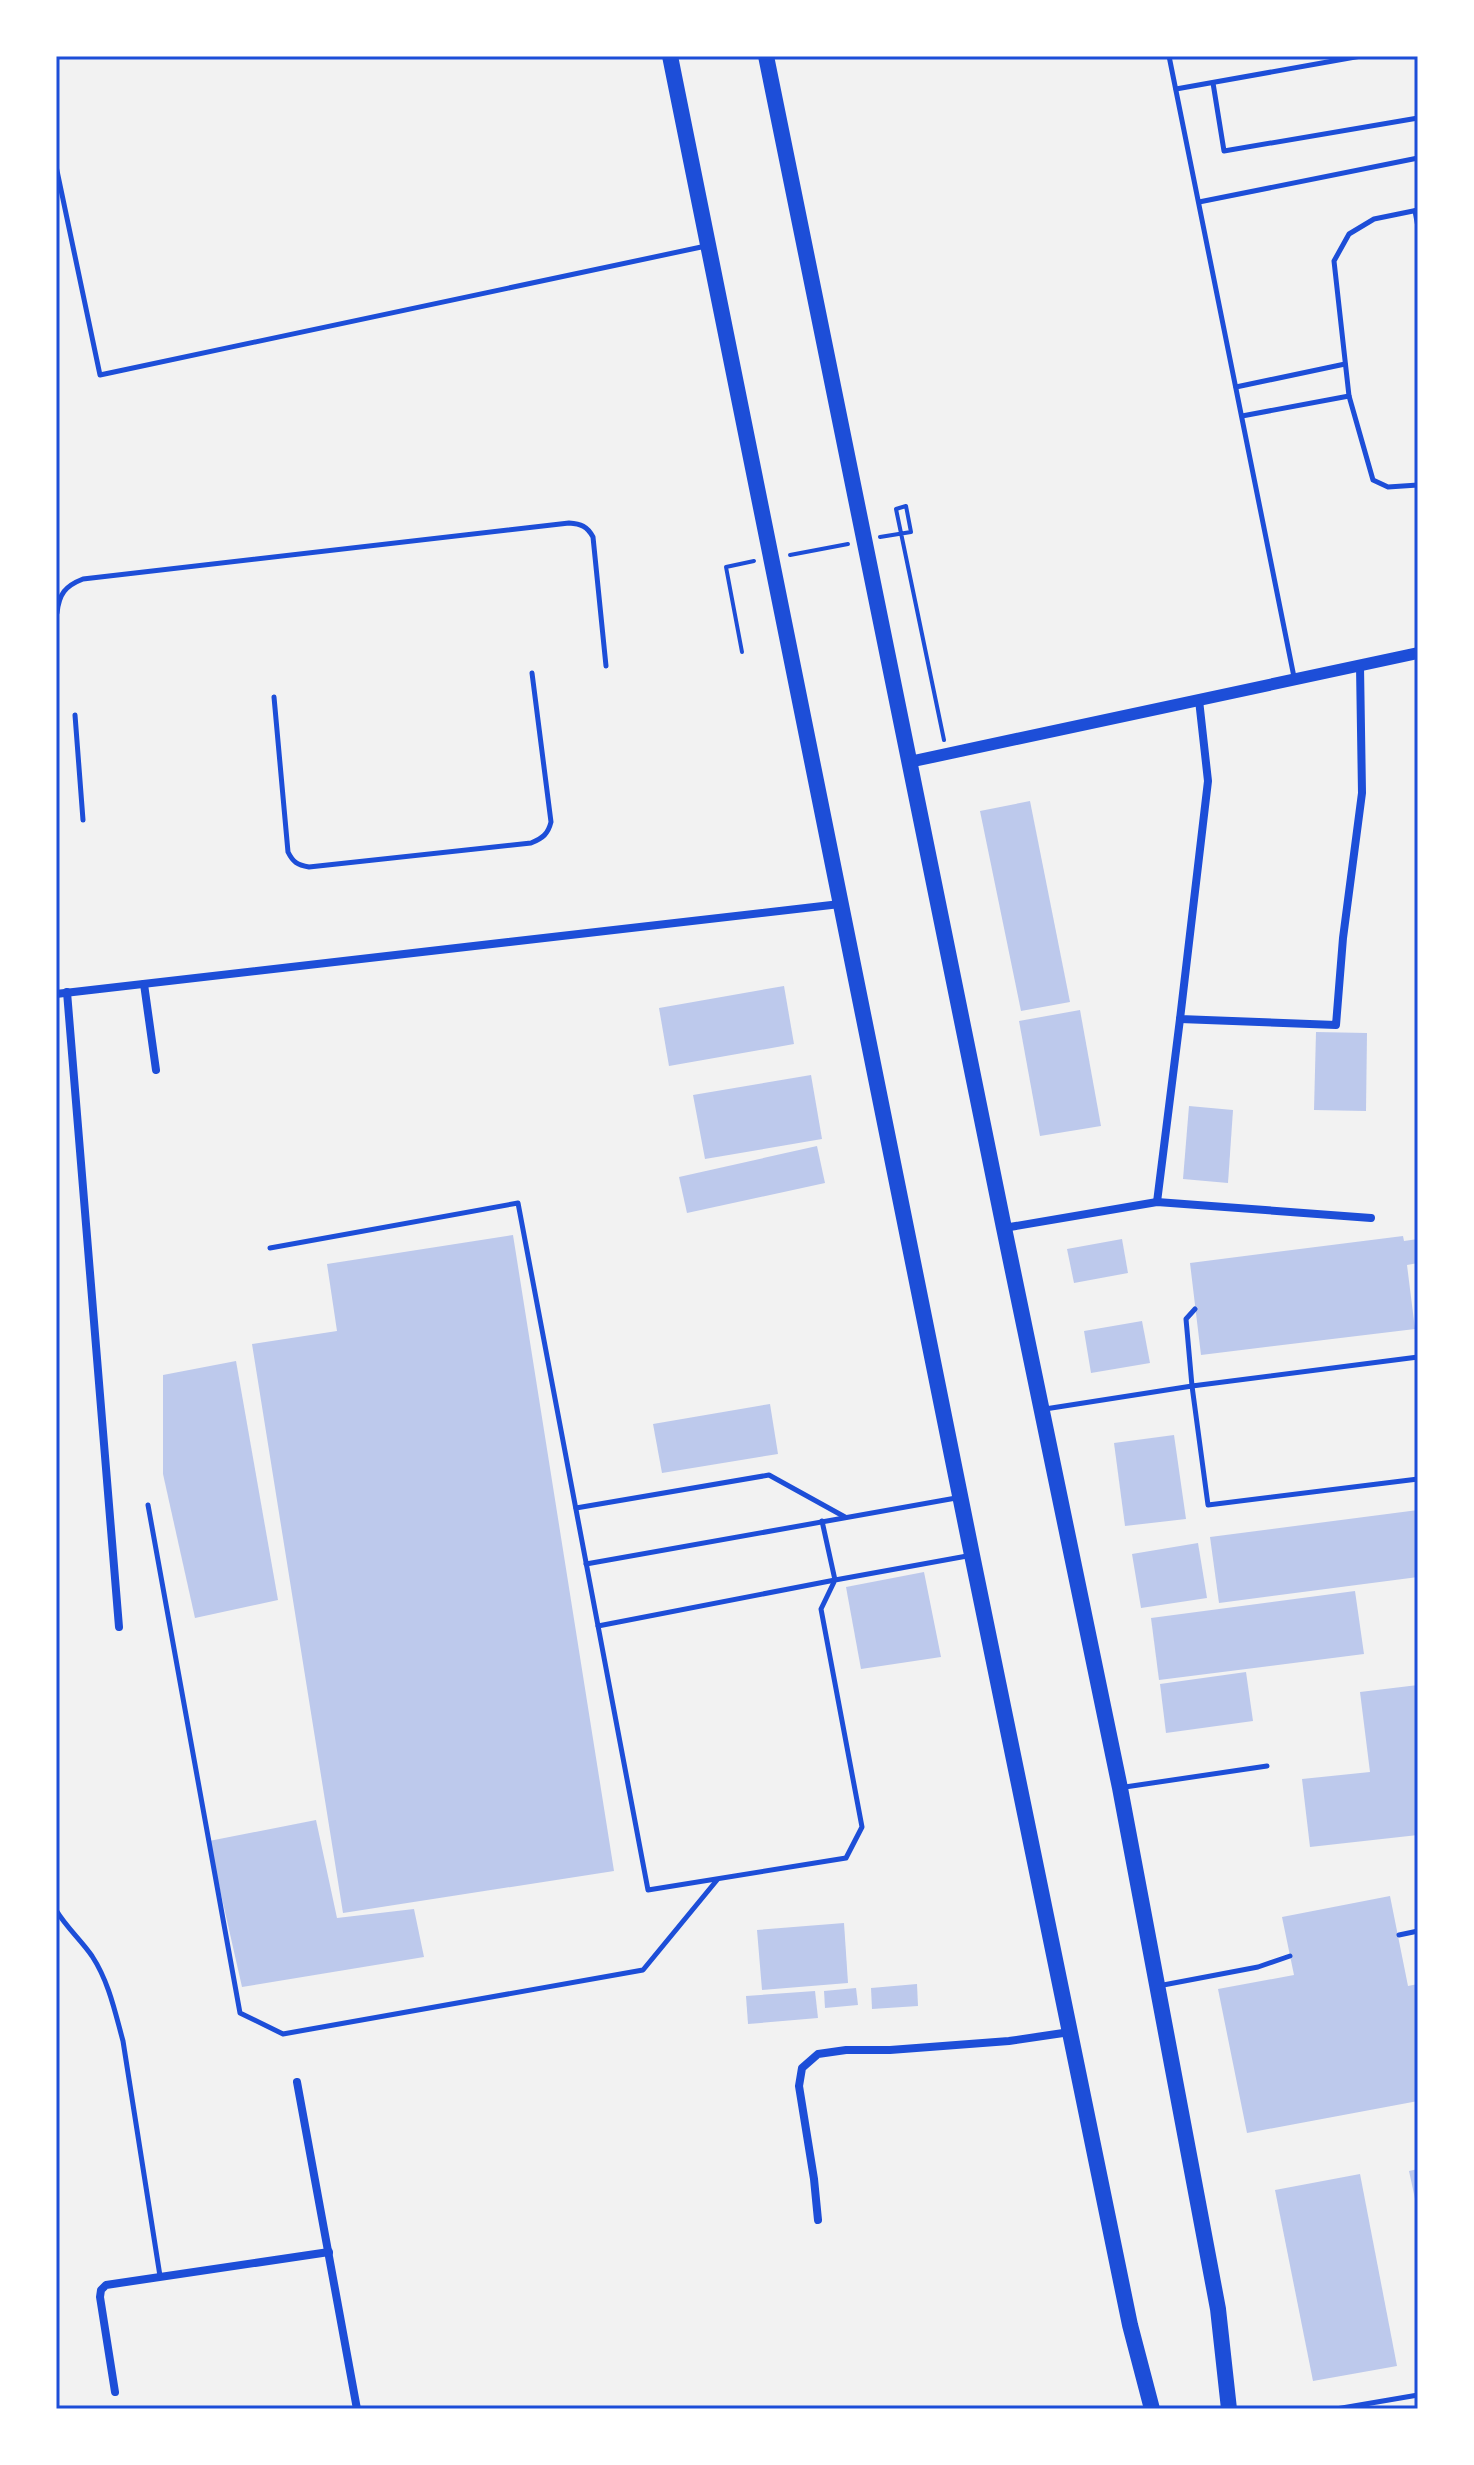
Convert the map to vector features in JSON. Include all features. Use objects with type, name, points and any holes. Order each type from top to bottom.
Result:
[{"type":"main road","points":[[670,56],[960,1497],[1130,2325],[1152,2409]]},
{"type":"main road","points":[[766,56],[1120,1788],[1218,2309],[1229,2409]]},
{"type":"street","points":[[909,762],[1418,653]]},
{"type":"street","points":[[1180,1019],[1336,1025],[1343,938],[1362,793],[1360,666]]},
{"type":"street","points":[[1157,1202],[1208,781],[1199,700]]},
{"type":"street","points":[[56,994],[840,904]]},
{"type":"street","points":[[144,984],[156,1070]]},
{"type":"street","points":[[67,992],[119,1627]]},
{"type":"street","points":[[1004,1228],[1157,1202],[1371,1218]]},
{"type":"street","points":[[818,2220],[799,2086],[802,2068],[818,2054],[1009,2041],[1071,2032]]},
{"type":"street","points":[[297,2082],[357,2409]]},
{"type":"street","points":[[115,2392],[100,2297],[106,2285],[329,2252]]},
{"type":"lane","points":[[1169,56],[1294,678]]},
{"type":"lane","points":[[1176,89],[1361,56]]},
{"type":"lane","points":[[1213,83],[1224,151],[1418,118]]},
{"type":"lane","points":[[1199,202],[1418,158]]},
{"type":"lane","points":[[56,166],[100,375],[707,245]]},
{"type":"lane","points":[[1418,227],[1416,211],[1374,219],[1349,234],[1334,261],[1349,396],[1373,480],[1388,487],[1418,485]]},
{"type":"lane","points":[[1236,387],[1345,364]]},
{"type":"lane","points":[[1242,416],[1349,396]]},
{"type":"lane","points":[[57,613],[59,597],[69,585],[83,579],[581,524],[593,537],[606,666]]},
{"type":"lane","points":[[274,697],[288,852],[292,861],[309,867],[531,843],[541,839],[551,822],[532,673]]},
{"type":"lane","points":[[75,715],[83,820]]},
{"type":"lane","points":[[270,1248],[518,1203],[648,1890],[846,1858],[862,1827],[821,1609],[835,1580],[822,1521]]},
{"type":"lane","points":[[1195,1309],[1186,1319],[1208,1505],[1418,1479]]},
{"type":"lane","points":[[1042,1410],[1192,1386],[1418,1357]]},
{"type":"lane","points":[[576,1508],[769,1475],[846,1517]]},
{"type":"lane","points":[[586,1564],[960,1497]]},
{"type":"lane","points":[[148,1505],[240,2013],[283,2034],[643,1970],[717,1879]]},
{"type":"lane","points":[[598,1626],[972,1555]]},
{"type":"lane","points":[[1120,1788],[1267,1766]]},
{"type":"lane","points":[[56,1910],[91,1955],[105,1979],[115,2010],[123,2041],[160,2277]]},
{"type":"lane","points":[[1399,1935],[1418,1931]]},
{"type":"lane","points":[[1158,1986],[1258,1967],[1290,1956]]},
{"type":"lane","points":[[1336,2409],[1418,2395]]},
{"type":"path","points":[[880,537],[911,532],[906,506],[896,509],[947,754]]},
{"type":"path","points":[[788,555],[849,543]]},
{"type":"path","points":[[742,652],[726,567],[757,561]]},
{"type":"building","points":[[1030,801],[1070,1002],[1021,1011],[980,811]]},
{"type":"building","points":[[784,986],[794,1044],[669,1066],[659,1008]]},
{"type":"building","points":[[1080,1010],[1101,1126],[1040,1136],[1019,1021]]},
{"type":"building","points":[[1316,1032],[1367,1033],[1366,1111],[1314,1110]]},
{"type":"building","points":[[811,1075],[822,1139],[705,1159],[693,1095]]},
{"type":"building","points":[[1189,1106],[1233,1110],[1228,1183],[1183,1179]]},
{"type":"building","points":[[817,1146],[825,1183],[687,1213],[679,1177]]},
{"type":"building","points":[[513,1235],[614,1871],[343,1913],[252,1344],[337,1331],[327,1264]]},
{"type":"building","points":[[1403,1236],[1404,1241],[1418,1239],[1418,1263],[1407,1265],[1415,1329],[1201,1355],[1190,1263]]},
{"type":"building","points":[[1122,1239],[1128,1273],[1074,1283],[1067,1249]]},
{"type":"building","points":[[1142,1321],[1150,1363],[1091,1373],[1084,1331]]},
{"type":"building","points":[[236,1361],[278,1600],[195,1618],[163,1474],[163,1375]]},
{"type":"building","points":[[770,1404],[778,1454],[662,1473],[653,1424]]},
{"type":"building","points":[[1174,1435],[1186,1519],[1125,1526],[1114,1443]]},
{"type":"building","points":[[1418,1510],[1418,1577],[1219,1603],[1210,1537]]},
{"type":"building","points":[[1198,1543],[1207,1598],[1141,1608],[1132,1554]]},
{"type":"building","points":[[924,1572],[941,1657],[861,1669],[846,1587]]},
{"type":"building","points":[[1355,1591],[1364,1654],[1159,1680],[1151,1618]]},
{"type":"building","points":[[1246,1672],[1253,1721],[1166,1733],[1160,1684]]},
{"type":"building","points":[[1418,1685],[1418,1835],[1310,1847],[1302,1779],[1370,1772],[1360,1692]]},
{"type":"building","points":[[316,1820],[337,1918],[414,1909],[424,1957],[242,1987],[209,1841]]},
{"type":"building","points":[[1390,1896],[1408,1986],[1418,1984],[1418,2101],[1247,2133],[1218,1989],[1294,1975],[1282,1917]]},
{"type":"building","points":[[844,1923],[848,1983],[762,1990],[757,1930]]},
{"type":"building","points":[[917,1984],[918,2006],[872,2009],[871,1988]]},
{"type":"building","points":[[856,1988],[858,2005],[825,2008],[824,1991]]},
{"type":"building","points":[[815,1991],[818,2018],[748,2024],[746,1996]]},
{"type":"building","points":[[1418,2169],[1418,2208],[1417,2208],[1409,2171]]},
{"type":"building","points":[[1360,2174],[1397,2366],[1313,2381],[1275,2190]]}]
